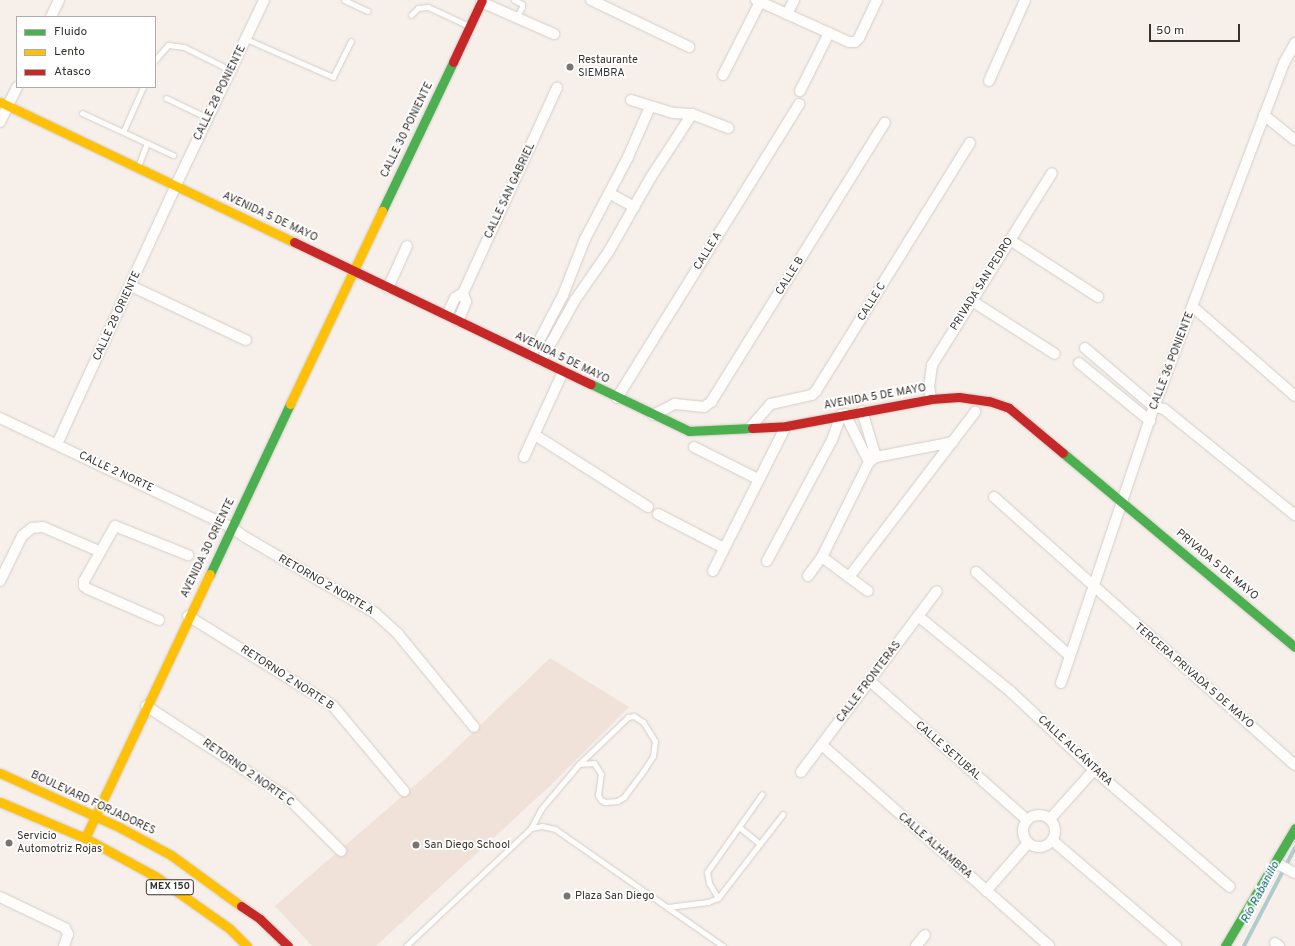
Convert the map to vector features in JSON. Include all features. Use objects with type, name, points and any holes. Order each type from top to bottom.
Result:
[{"type":"street","points":[[52,16],[60,0]]},
{"type":"street","name":"CALLE 28 PONIENTE","points":[[175,186],[264,0]]},
{"type":"street","points":[[591,0],[689,47]]},
{"type":"street","points":[[787,14],[794,0]]},
{"type":"street","points":[[723,75],[758,1],[849,42],[855,42],[877,0]]},
{"type":"street","points":[[989,81],[1025,0]]},
{"type":"street","points":[[481,1],[554,34]]},
{"type":"street","name":"CALLE 30 PONIENTE","points":[[354,269],[481,1]]},
{"type":"street","points":[[800,91],[829,33]]},
{"type":"street","name":"CALLE 36 PONIENTE","points":[[1061,683],[1154,407],[1284,63],[1295,43]]},
{"type":"street","points":[[0,122],[4,104],[16,88]]},
{"type":"street","name":"CALLE SAN GABRIEL","points":[[447,315],[455,298],[463,293],[557,88]]},
{"type":"street","points":[[631,100],[650,107],[692,114],[728,128]]},
{"type":"street","name":"AVENIDA 5 DE MAYO","points":[[4,104],[175,186],[354,269],[388,288],[689,431],[786,426],[931,399],[959,397],[989,400],[1009,408],[1123,501]]},
{"type":"street","name":"CALLE A","points":[[618,398],[799,104]]},
{"type":"street","points":[[530,356],[563,295],[585,239],[609,193],[650,107]]},
{"type":"street","points":[[541,361],[575,300],[609,251],[634,206],[692,114]]},
{"type":"street","points":[[1264,115],[1295,140]]},
{"type":"street","name":"CALLE B","points":[[653,415],[675,404],[704,408],[711,402],[885,124]]},
{"type":"street","name":"CALLE C","points":[[748,429],[771,404],[812,395],[816,390],[970,143]]},
{"type":"street","name":"PRIVADA SAN PEDRO","points":[[931,399],[929,387],[932,365],[1052,173]]},
{"type":"street","name":"CALLE 28 ORIENTE","points":[[57,444],[131,286],[175,186]]},
{"type":"street","points":[[609,193],[634,206]]},
{"type":"street","points":[[1010,240],[1098,296]]},
{"type":"street","points":[[388,288],[407,246]]},
{"type":"street","name":"AVENIDA 30 ORIENTE","points":[[85,838],[188,616],[354,269]]},
{"type":"street","points":[[131,286],[246,340]]},
{"type":"street","name":"CALLE SAN GABRIEL","points":[[458,321],[466,302],[463,293]]},
{"type":"street","points":[[972,301],[1055,354]]},
{"type":"street","points":[[1193,307],[1295,396]]},
{"type":"street","points":[[1085,348],[1154,407],[1164,409],[1295,515]]},
{"type":"street","points":[[1079,363],[1150,421]]},
{"type":"street","points":[[524,457],[563,372]]},
{"type":"street","points":[[808,576],[822,557],[873,460],[862,411]]},
{"type":"street","points":[[849,577],[975,412]]},
{"type":"street","points":[[843,415],[873,460]]},
{"type":"street","points":[[767,561],[832,440],[843,415]]},
{"type":"street","name":"CALLE 2 NORTE","points":[[0,418],[231,527]]},
{"type":"street","points":[[713,572],[758,479],[786,426]]},
{"type":"street","points":[[534,435],[648,507]]},
{"type":"street","points":[[873,460],[953,442]]},
{"type":"street","points":[[694,447],[758,479]]},
{"type":"street","name":"TERCERA PRIVADA 5 DE MAYO","points":[[994,498],[1093,588],[1295,765]]},
{"type":"street","name":"PRIVADA 5 DE MAYO","points":[[1123,501],[1295,647]]},
{"type":"street","points":[[658,514],[724,548]]},
{"type":"street","points":[[159,620],[84,586],[99,551],[115,526],[188,555]]},
{"type":"street","points":[[0,581],[22,536],[32,528],[43,527],[99,551]]},
{"type":"street","name":"RETORNO 2 NORTE A","points":[[231,527],[245,537],[375,613],[398,634],[474,727]]},
{"type":"street","points":[[822,557],[868,591]]},
{"type":"street","points":[[976,572],[1070,656]]},
{"type":"street","name":"CALLE FRONTERAS","points":[[802,772],[937,591]]},
{"type":"street","name":"RETORNO 2 NORTE B","points":[[188,616],[333,706],[404,791]]},
{"type":"street","name":"CALLE ALCÁNTARA","points":[[918,616],[1010,691],[1094,770],[1230,887]]},
{"type":"street","name":"CALLE SETUBAL","points":[[870,681],[1027,820]]},
{"type":"street","name":"RETORNO 2 NORTE C","points":[[146,706],[288,798],[341,851]]},
{"type":"street","name":"CALLE ALHAMBRA","points":[[822,746],[1048,946]]},
{"type":"street","points":[[1050,819],[1094,770]]},
{"type":"street","name":"BOULEVARD FORJADORES","points":[[0,773],[119,827],[191,869],[260,919],[288,946]]},
{"type":"street","name":"MEX 150","points":[[0,802],[85,838],[155,876],[230,928],[247,946]]},
{"type":"street","points":[[1041,814],[1050,819],[1055,828],[1052,840],[1047,845],[1037,847],[1028,843],[1023,834],[1024,824],[1027,820],[1041,814]]},
{"type":"street","points":[[1225,946],[1276,863],[1295,828]]},
{"type":"street","points":[[1052,840],[1176,946]]},
{"type":"street","points":[[986,891],[1028,843]]},
{"type":"street","points":[[1276,863],[1295,873]]},
{"type":"street","points":[[0,897],[65,928],[68,934],[64,946]]},
{"type":"street","points":[[916,946],[925,936]]},
{"type":"lane","points":[[344,0],[368,11]]},
{"type":"lane","points":[[514,0],[522,4],[516,18]]},
{"type":"lane","points":[[411,15],[418,8],[428,7],[470,27]]},
{"type":"lane","points":[[246,39],[333,77],[351,41]]},
{"type":"lane","points":[[156,59],[168,45],[184,47],[230,70]]},
{"type":"lane","points":[[123,132],[143,88]]},
{"type":"lane","points":[[166,98],[208,118]]},
{"type":"lane","points":[[82,113],[173,155]]},
{"type":"lane","points":[[138,168],[147,144]]},
{"type":"lane","points":[[406,946],[531,828],[541,809],[579,764],[628,717],[634,716],[643,722],[655,742],[653,756],[644,770],[624,797],[617,801],[605,802],[601,800],[598,795],[601,774],[594,763],[579,764]]},
{"type":"lane","points":[[718,898],[709,883],[707,872],[762,794]]},
{"type":"lane","points":[[668,907],[708,902],[718,898],[783,814]]},
{"type":"lane","points":[[531,828],[542,826],[555,829],[723,946]]},
{"type":"lane","points":[[739,827],[760,844]]},
{"type":"shaded area","name":"San Diego School","points":[[550,658],[629,707],[552,784],[376,946],[312,946],[275,906],[444,760]]},
{"type":"waterway","name":"Río Rabanillo","points":[[1244,946],[1295,848]]},
{"type":"traffic: fast","points":[[382,211],[453,62]]},
{"type":"traffic: fast","points":[[591,384],[689,431],[752,428]]},
{"type":"traffic: fast","points":[[210,574],[290,404]]},
{"type":"traffic: fast","points":[[1063,453],[1295,647]]},
{"type":"traffic: fast","points":[[1225,946],[1295,828]]},
{"type":"traffic: slow","points":[[0,102],[294,242]]},
{"type":"traffic: slow","points":[[290,404],[382,211]]},
{"type":"traffic: slow","points":[[85,838],[210,574]]},
{"type":"traffic: slow","points":[[0,773],[119,827],[171,855],[241,906]]},
{"type":"traffic: slow","points":[[0,802],[85,838],[155,876],[230,929],[247,946]]},
{"type":"traffic: jam","points":[[453,62],[482,0]]},
{"type":"traffic: jam","points":[[294,242],[591,384]]},
{"type":"traffic: jam","points":[[752,428],[786,426],[931,399],[959,397],[989,401],[1009,408],[1063,453]]},
{"type":"traffic: jam","points":[[241,906],[260,919],[288,946]]},
{"type":"place","name":"Restaurante SIEMBRA","points":[[570,67]]},
{"type":"place","name":"Servicio Automotriz Rojas","points":[[9,843]]},
{"type":"place","name":"San Diego School","points":[[416,845]]},
{"type":"place","name":"Plaza San Diego","points":[[567,896]]}]
